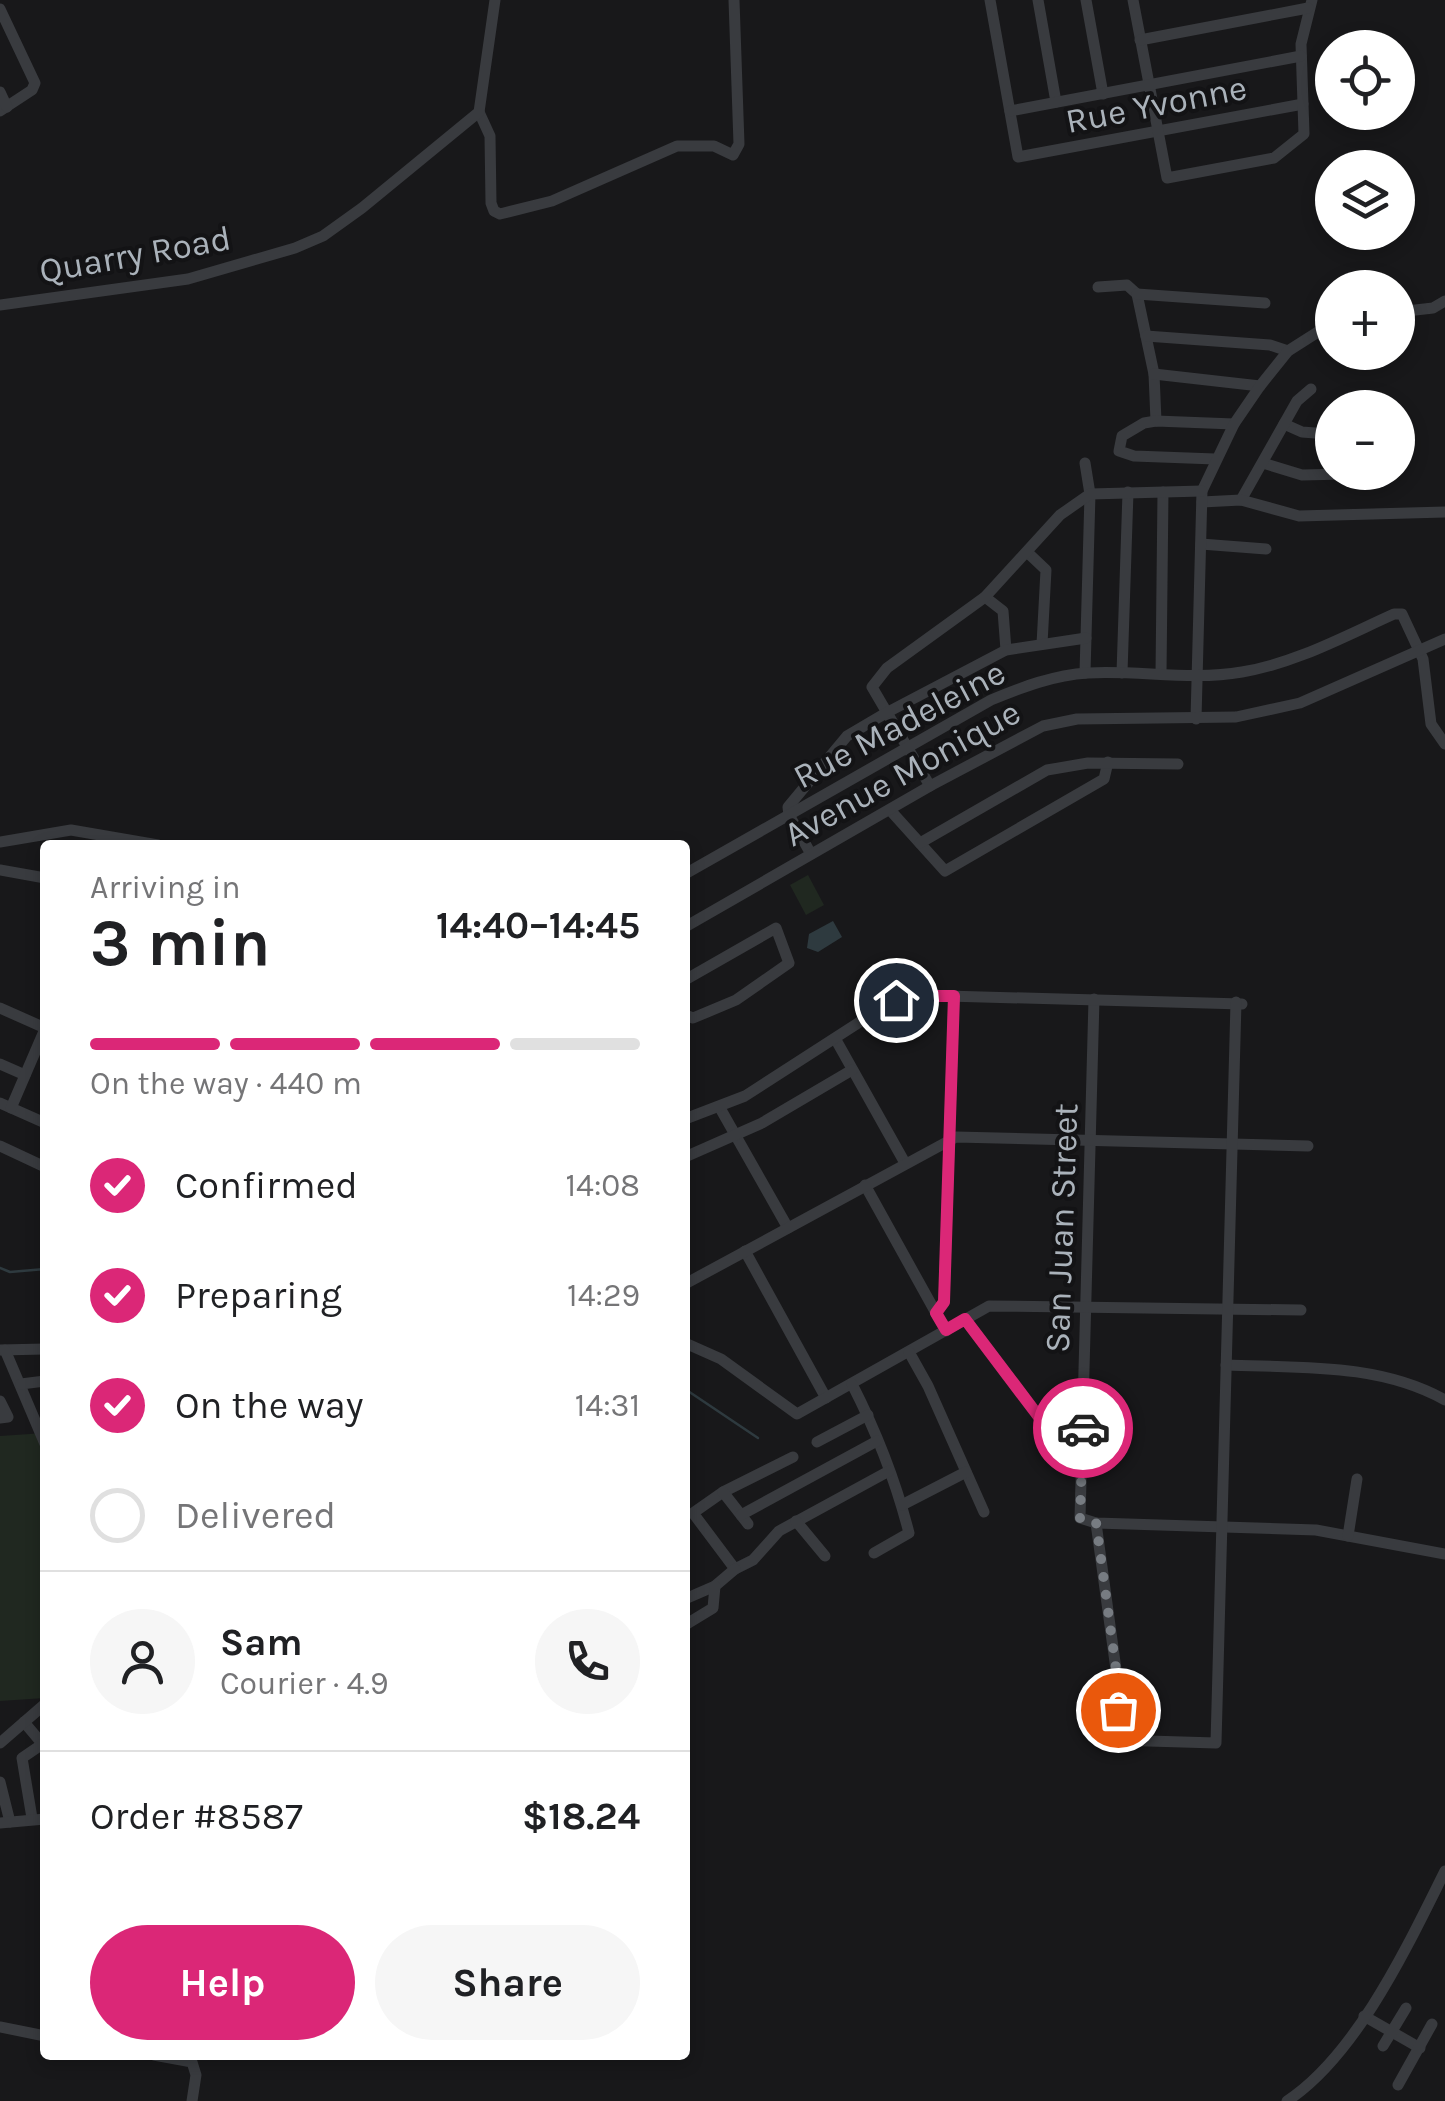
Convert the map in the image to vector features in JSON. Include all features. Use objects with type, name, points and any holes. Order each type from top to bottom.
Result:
[{"type":"street","points":[[495,0],[478,112],[490,136],[490,204],[500,214],[552,201],[677,146],[714,146],[733,155],[739,144],[734,0]]},
{"type":"street","points":[[990,0],[1010,110],[1301,56]]},
{"type":"street","points":[[1038,0],[1056,102]]},
{"type":"street","points":[[1086,0],[1102,94]]},
{"type":"street","points":[[1132,0],[1167,178],[1274,158],[1304,134],[1301,56],[1307,3],[1140,40]]},
{"type":"street","points":[[0,9],[35,83],[32,90],[4,109],[0,92]]},
{"type":"street","name":"Rue Yvonne","points":[[1010,110],[1018,157],[1303,104]]},
{"type":"street","name":"Quarry Road","points":[[0,305],[188,279],[295,248],[323,236],[362,208],[478,112]]},
{"type":"street","points":[[1098,287],[1126,285],[1137,294],[1265,303]]},
{"type":"street","points":[[1137,294],[1154,374],[1156,421]]},
{"type":"street","points":[[1415,310],[1445,301]]},
{"type":"street","points":[[1196,719],[1202,497],[1234,424],[1260,386],[1288,351],[1315,334]]},
{"type":"street","points":[[1146,336],[1270,346],[1288,351]]},
{"type":"street","points":[[1154,374],[1260,386]]},
{"type":"street","points":[[1241,500],[1298,401],[1311,389]]},
{"type":"street","points":[[1216,459],[1134,456],[1119,451],[1122,436],[1144,423],[1234,424]]},
{"type":"street","points":[[1284,424],[1315,433]]},
{"type":"street","points":[[1085,463],[1090,494],[1085,673]]},
{"type":"street","points":[[1262,463],[1302,476],[1315,475]]},
{"type":"street","points":[[1122,673],[1128,492]]},
{"type":"street","points":[[1161,674],[1163,492]]},
{"type":"street","points":[[930,786],[872,687],[887,668],[985,597],[1060,515],[1090,494],[1163,492],[1241,500],[1299,516],[1445,512]]},
{"type":"street","points":[[1201,544],[1266,549]]},
{"type":"street","points":[[1027,552],[1046,570],[1042,644]]},
{"type":"street","points":[[985,597],[1003,612],[1006,650]]},
{"type":"street","name":"Rue Madeleine","points":[[690,871],[991,700],[1037,682],[1085,673],[1241,672],[1282,662],[1394,614],[1402,614],[1419,650]]},
{"type":"street","points":[[811,854],[788,815],[791,801],[848,736],[1006,650],[1086,638]]},
{"type":"street","name":"Avenue Monique","points":[[690,924],[930,786],[1020,737],[1062,721],[1236,717],[1300,703],[1445,638]]},
{"type":"street","points":[[1419,650],[1431,724],[1443,740]]},
{"type":"street","points":[[1428,698],[1445,690]]},
{"type":"street","points":[[920,844],[1048,770],[1108,762],[1178,764]]},
{"type":"street","points":[[890,810],[945,870],[1104,779],[1108,762]]},
{"type":"street","points":[[0,842],[70,830],[129,840]]},
{"type":"street","points":[[0,870],[40,877]]},
{"type":"street","points":[[690,977],[776,928],[789,963],[736,1000],[690,1017]]},
{"type":"street","points":[[690,1117],[744,1096],[896,1000],[911,996],[1239,1003],[1232,1144],[1228,1308],[1226,1365],[1222,1527],[1216,1744],[1115,1740],[1118,1684],[1096,1522],[1222,1527],[1300,1530],[1445,1554]]},
{"type":"street","points":[[936,1313],[944,1302],[954,996]]},
{"type":"street","name":"San Juan Street","points":[[1094,999],[1080,1518],[1096,1522]]},
{"type":"street","points":[[0,1008],[40,1026]]},
{"type":"street","points":[[40,1040],[25,1075],[3,1104],[40,1121]]},
{"type":"street","points":[[836,1040],[904,1164]]},
{"type":"street","points":[[0,1064],[25,1075]]},
{"type":"street","points":[[690,1155],[784,1111],[852,1070]]},
{"type":"street","points":[[720,1108],[788,1228]]},
{"type":"street","points":[[690,1281],[950,1138],[1308,1146]]},
{"type":"street","points":[[0,1146],[40,1165]]},
{"type":"street","points":[[865,1185],[946,1330]]},
{"type":"street","points":[[744,1251],[826,1398]]},
{"type":"street","points":[[690,1345],[722,1359],[797,1414],[989,1306],[1301,1310]]},
{"type":"street","points":[[965,1319],[1039,1417],[1083,1418]]},
{"type":"street","points":[[39,1416],[3,1350],[40,1350]]},
{"type":"street","points":[[908,1352],[928,1386],[984,1512]]},
{"type":"street","points":[[1226,1365],[1389,1376],[1418,1385],[1445,1400]]},
{"type":"street","points":[[21,1384],[40,1382]]},
{"type":"street","points":[[852,1384],[878,1440],[909,1534],[874,1552]]},
{"type":"street","points":[[0,1401],[4,1418]]},
{"type":"street","points":[[817,1442],[868,1415]]},
{"type":"street","points":[[723,1492],[745,1520],[878,1440]]},
{"type":"street","points":[[735,1569],[694,1513],[723,1492],[793,1457]]},
{"type":"street","points":[[690,1597],[715,1586],[753,1560],[778,1531],[889,1471]]},
{"type":"street","points":[[902,1506],[966,1472]]},
{"type":"street","points":[[1348,1536],[1357,1480]]},
{"type":"street","points":[[796,1521],[825,1556]]},
{"type":"street","points":[[690,1621],[713,1608],[715,1586]]},
{"type":"street","points":[[0,1743],[40,1709]]},
{"type":"street","points":[[24,1722],[40,1740]]},
{"type":"street","points":[[0,1782],[5,1823],[38,1818],[22,1758],[40,1748]]},
{"type":"street","points":[[1287,2101],[1335,2059],[1416,1928],[1445,1871]]},
{"type":"street","points":[[1383,2046],[1406,2008]]},
{"type":"street","points":[[1364,2016],[1420,2048]]},
{"type":"street","points":[[1398,2085],[1432,2024]]},
{"type":"street","points":[[0,2027],[40,2035]]},
{"type":"street","points":[[181,2060],[192,2062],[196,2075],[192,2101]]},
{"type":"shaded area","points":[[808,875],[824,905],[806,915],[790,885]]},
{"type":"shaded area","points":[[833,921],[842,937],[818,952],[807,948],[809,934]]},
{"type":"shaded area","points":[[40,1433],[40,1698],[0,1701],[0,1436]]},
{"type":"waterway","points":[[0,1268],[10,1272],[40,1269]]},
{"type":"waterway","points":[[690,1392],[758,1438]]},
{"type":"way so far","points":[[1083,1428],[1080,1518],[1096,1522],[1118,1684],[1118,1710]]},
{"type":"route","points":[[896,1000],[954,996],[944,1302],[936,1313],[946,1330],[965,1319],[1039,1417],[1083,1418],[1083,1428]]}]
